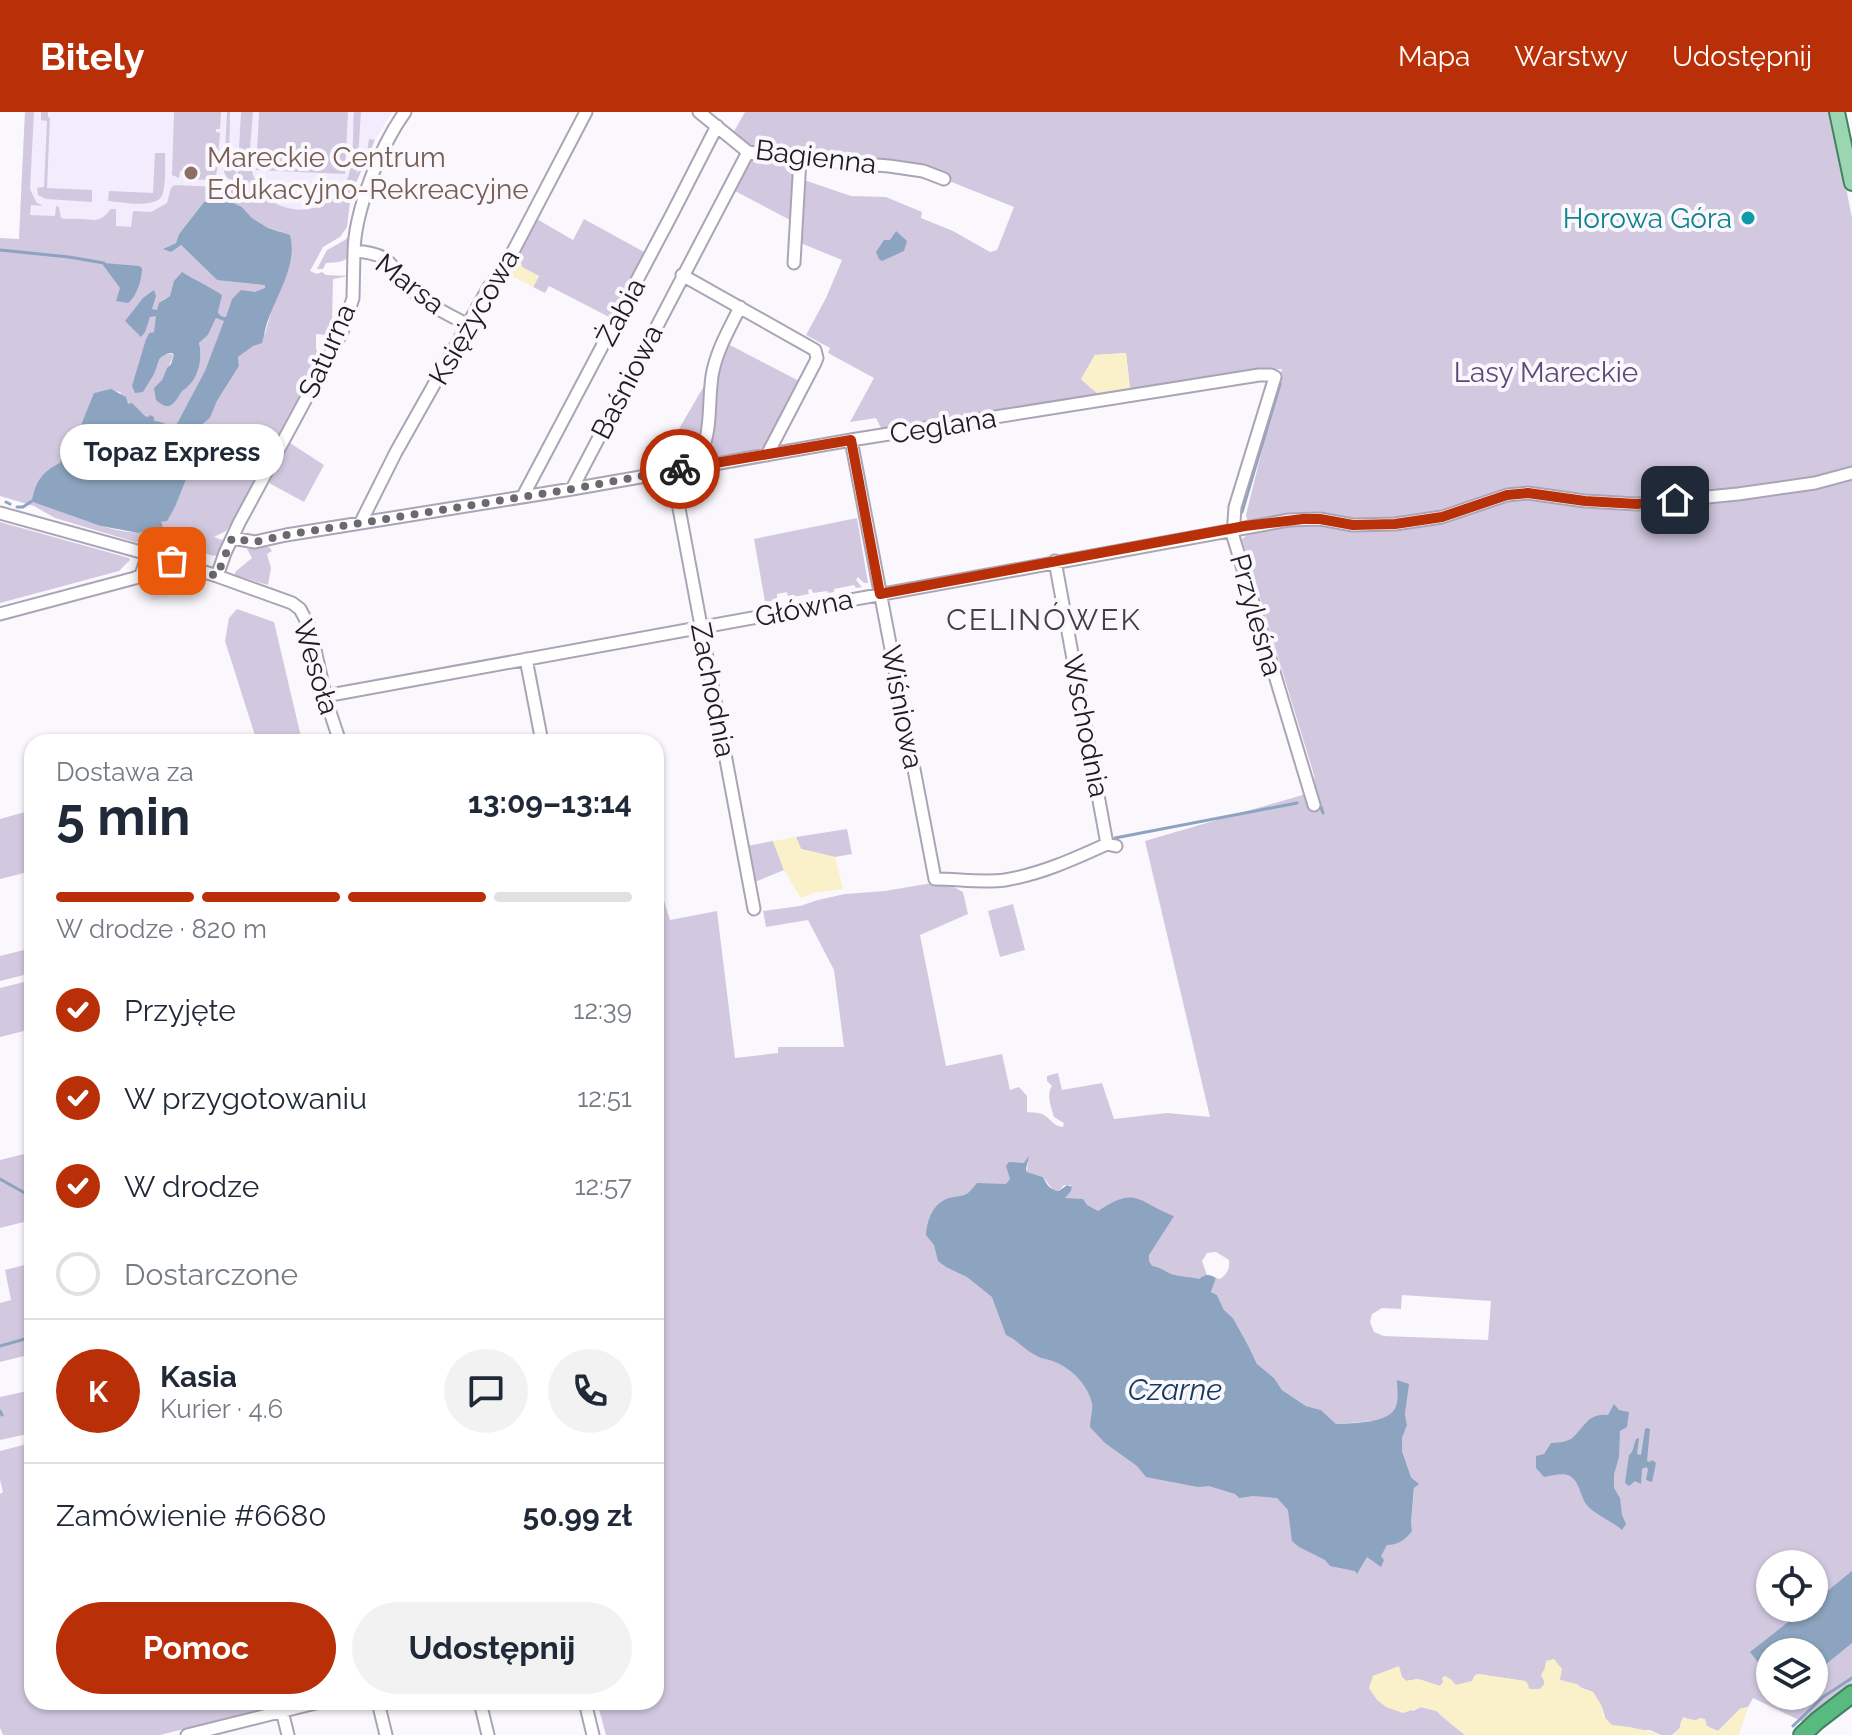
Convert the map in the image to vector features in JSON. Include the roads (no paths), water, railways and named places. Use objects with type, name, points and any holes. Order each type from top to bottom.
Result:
[{"type":"highway","points":[[1802,1735],[1852,1694]]},
{"type":"main road","points":[[1837,112],[1852,183]]},
{"type":"street","name":"Marsa","points":[[405,112],[387,142],[361,206],[354,251],[379,254],[413,292],[468,325]]},
{"type":"street","name":"Księżycowa","points":[[361,522],[396,452],[489,287],[507,263],[586,112]]},
{"type":"street","name":"Bagienna","points":[[704,114],[748,152],[889,166],[923,171],[944,179]]},
{"type":"street","name":"Żabia","points":[[523,496],[717,126]]},
{"type":"street","name":"Baśniowa","points":[[572,489],[748,152]]},
{"type":"street","points":[[794,263],[800,159]]},
{"type":"street","name":"Saturna","points":[[217,576],[232,538],[342,332],[353,298],[354,251]]},
{"type":"street","points":[[682,275],[815,350],[815,363],[767,455]]},
{"type":"street","points":[[694,467],[708,434],[712,376],[718,351],[740,307]]},
{"type":"street","name":"Ceglana","points":[[232,538],[255,542],[851,440],[1259,375],[1275,377]]},
{"type":"street","name":"Przyleśna","points":[[1275,377],[1235,507],[1235,545],[1314,805]]},
{"type":"street","name":"Wiśniowa","points":[[851,440],[935,879]]},
{"type":"street","name":"Zachodnia","points":[[672,471],[754,909]]},
{"type":"street","name":"Główna","points":[[325,696],[1234,529],[1303,519],[1353,525],[1395,524],[1442,517],[1507,495],[1528,493],[1637,504],[1815,483],[1852,473]]},
{"type":"street","name":"Wesoła","points":[[0,513],[217,576],[285,600],[300,609],[310,628],[325,696],[337,734]]},
{"type":"street","points":[[0,614],[135,578],[141,575],[148,554]]},
{"type":"street","name":"Wschodnia","points":[[935,879],[1004,880],[1052,868],[1112,845],[1055,561]]},
{"type":"street","points":[[526,659],[540,734]]},
{"type":"street","points":[[187,1735],[286,1710]]},
{"type":"street","points":[[380,1710],[386,1735]]},
{"type":"street","points":[[482,1710],[488,1735]]},
{"type":"street","points":[[587,1710],[593,1735]]},
{"type":"street","points":[[282,1711],[288,1735]]},
{"type":"water","points":[[204,202],[233,203],[268,228],[290,235],[291,258],[262,343],[238,357],[239,366],[210,418],[198,428],[192,445],[192,465],[175,507],[167,521],[139,533],[101,526],[33,502],[35,488],[41,478],[60,463],[69,442],[77,435],[94,393],[111,389],[126,397],[128,404],[132,403],[145,416],[154,417],[154,421],[175,426],[178,422],[205,371],[224,321],[216,318],[208,335],[199,343],[201,353],[195,376],[167,406],[156,400],[154,388],[171,364],[172,353],[160,358],[143,392],[135,393],[132,386],[146,339],[149,333],[154,332],[156,316],[150,317],[141,337],[125,321],[143,298],[154,290],[156,296],[152,309],[157,310],[159,303],[170,296],[174,281],[182,272],[222,295],[218,312],[226,317],[232,299],[241,290],[255,292],[265,288],[265,285],[217,280],[181,245],[171,252],[163,249],[176,243],[179,234]]},
{"type":"water","points":[[896,231],[907,241],[904,251],[882,261],[876,252],[884,240],[890,240]]},
{"type":"water","points":[[104,263],[142,268],[138,287],[128,303],[116,301],[120,288]]},
{"type":"water","name":"Czarne","points":[[1029,1156],[1027,1172],[1043,1177],[1049,1187],[1059,1191],[1067,1185],[1072,1187],[1065,1198],[1083,1199],[1098,1211],[1121,1199],[1137,1198],[1174,1216],[1149,1255],[1152,1266],[1178,1276],[1199,1279],[1208,1275],[1216,1278],[1211,1292],[1217,1295],[1224,1310],[1233,1318],[1257,1364],[1274,1378],[1282,1390],[1306,1406],[1321,1410],[1336,1424],[1387,1416],[1397,1403],[1397,1380],[1409,1384],[1402,1451],[1411,1477],[1419,1484],[1414,1488],[1412,1531],[1401,1541],[1387,1545],[1381,1556],[1384,1560],[1381,1567],[1367,1557],[1357,1574],[1330,1566],[1325,1560],[1299,1547],[1292,1541],[1288,1510],[1277,1498],[1239,1498],[1209,1486],[1198,1487],[1146,1477],[1090,1427],[1092,1403],[1078,1378],[1061,1365],[1032,1354],[1006,1335],[992,1297],[967,1277],[938,1261],[934,1245],[926,1235],[929,1218],[935,1208],[943,1200],[966,1194],[977,1183],[1006,1184],[1010,1179],[1006,1166],[1009,1162],[1024,1163]]},
{"type":"water","points":[[1614,1404],[1619,1410],[1629,1412],[1627,1427],[1620,1431],[1619,1457],[1614,1474],[1614,1488],[1620,1498],[1626,1524],[1622,1530],[1589,1508],[1570,1476],[1544,1477],[1536,1468],[1536,1456],[1544,1454],[1551,1443],[1571,1439],[1591,1418],[1608,1415]]},
{"type":"water","points":[[1647,1428],[1650,1429],[1647,1461],[1656,1463],[1652,1482],[1646,1480],[1646,1467],[1642,1469],[1641,1484],[1635,1481],[1629,1486],[1625,1483],[1629,1455],[1639,1438],[1637,1454],[1641,1455]]},
{"type":"water","points":[[1852,1571],[1852,1643],[1828,1663],[1828,1638],[1768,1638],[1788,1622],[1828,1622],[1828,1591]]},
{"type":"waterway","points":[[221,192],[221,202]]},
{"type":"waterway","points":[[0,250],[104,263]]},
{"type":"waterway","points":[[1242,512],[1280,384]]},
{"type":"waterway","points":[[17,507],[32,501]]},
{"type":"waterway","points":[[6,502],[10,504]]},
{"type":"waterway","points":[[157,525],[162,541]]},
{"type":"waterway","points":[[1115,838],[1297,803]]},
{"type":"waterway","points":[[1321,807],[1323,813]]},
{"type":"waterway","points":[[0,1179],[24,1192]]},
{"type":"waterway","points":[[0,1346],[24,1339]]},
{"type":"waterway","points":[[0,1411],[2,1415]]},
{"type":"waterway","points":[[1793,1726],[1823,1697],[1852,1678]]},
{"type":"place","name":"Mareckie Centrum Edukacyjno-Rekreacyjne","points":[[191,173]]},
{"type":"place","name":"Horowa Góra","points":[[1748,218]]},
{"type":"place","name":"Topaz Express","points":[[172,561]]},
{"type":"district","name":"CELINÓWEK","points":[[1044,619]]},
{"type":"park label","name":"Lasy Mareckie","points":[[1546,372]]}]
